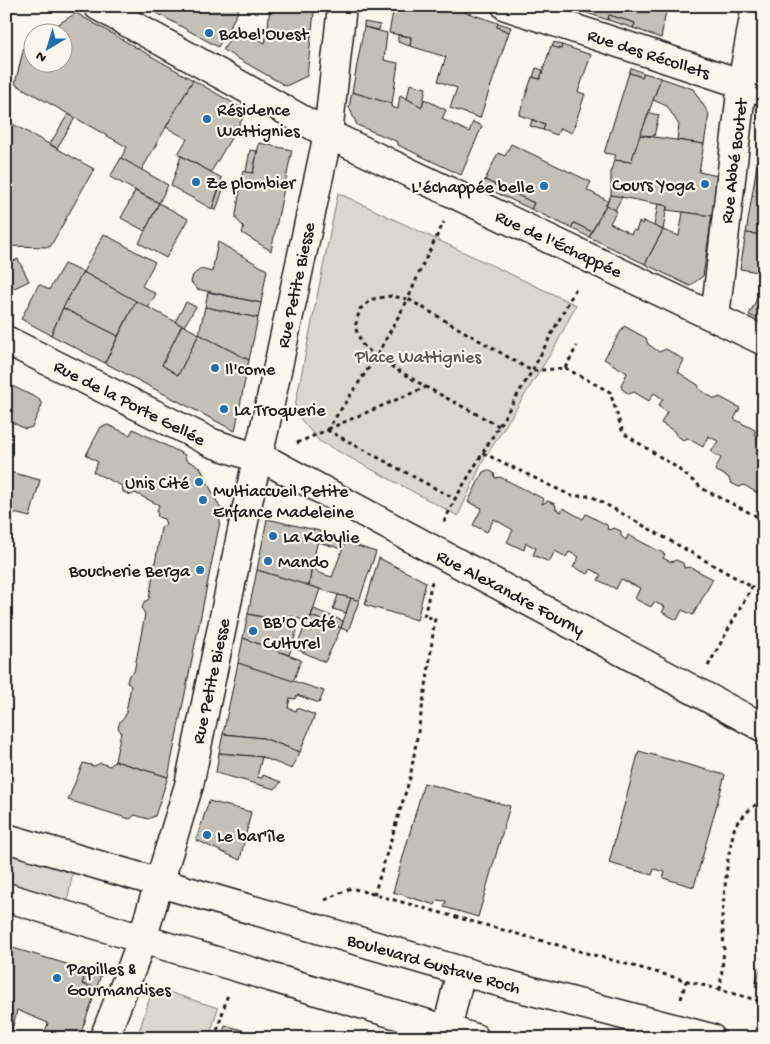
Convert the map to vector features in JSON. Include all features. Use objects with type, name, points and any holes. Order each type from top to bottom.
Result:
[{"type":"street","name":"Rue de l'Échappée","points":[[98,6],[328,134],[764,341]]},
{"type":"street","name":"Rue Petite Biesse","points":[[159,883],[189,784],[256,459],[264,431],[328,134],[342,6]]},
{"type":"street","name":"Rue des Récollets","points":[[506,6],[753,88]]},
{"type":"street","name":"Rue Abbé Boutet","points":[[715,317],[753,88],[756,6]]},
{"type":"street","name":"Rue de la Porte Gellée","points":[[6,340],[212,443],[256,459]]},
{"type":"street","name":"Rue Alexandre Fourny","points":[[256,459],[272,463],[764,728]]},
{"type":"street","name":"Boulevard Gustave Roch","points":[[6,838],[513,986],[711,1038]]},
{"type":"street","points":[[104,1038],[142,939],[159,883]]},
{"type":"street","points":[[6,897],[475,1038]]},
{"type":"street","points":[[447,1029],[461,971]]},
{"type":"path","points":[[327,430],[376,357],[408,299],[457,195]]},
{"type":"path","points":[[430,549],[455,499],[532,371],[592,259]]},
{"type":"path","points":[[499,426],[426,387],[376,357],[362,344],[355,327],[360,309],[373,299],[382,297],[391,296],[408,299],[532,371],[565,368],[610,392],[623,433],[676,467],[703,489],[764,520]]},
{"type":"path","points":[[565,368],[577,346]]},
{"type":"path","points":[[256,459],[426,387]]},
{"type":"path","points":[[327,430],[455,499]]},
{"type":"path","points":[[483,453],[572,496],[591,496],[752,587]]},
{"type":"path","points":[[374,895],[410,778],[428,674],[435,618],[424,617],[433,576]]},
{"type":"path","points":[[694,690],[752,587],[764,579]]},
{"type":"path","points":[[720,990],[724,949],[722,916],[728,858],[735,825],[751,808],[764,800]]},
{"type":"path","points":[[324,900],[351,888],[764,1002]]},
{"type":"path","points":[[215,1038],[237,967]]},
{"type":"green space","name":"Place Wattignies","points":[[338,193],[576,305],[556,345],[482,463],[458,516],[319,441],[294,411]]},
{"type":"green space","points":[[6,852],[73,871],[67,903],[6,885]]},
{"type":"green space","points":[[153,987],[218,1008],[209,1038],[137,1038]]},
{"type":"building","points":[[145,6],[160,6],[157,13]]},
{"type":"building","name":"Babel'Ouest","points":[[160,6],[232,6],[239,10],[218,47],[157,13]]},
{"type":"building","points":[[270,6],[315,6],[311,37],[268,27]]},
{"type":"building","points":[[389,6],[447,6],[498,23],[497,27],[509,32],[480,118],[450,108],[457,88],[438,81],[446,57],[410,46],[411,37],[389,33],[393,12],[388,12]]},
{"type":"building","points":[[566,6],[667,6],[661,38],[633,28],[635,23],[609,15],[608,20]]},
{"type":"building","points":[[76,13],[193,80],[141,171],[121,158],[127,147],[15,84],[22,55],[22,72],[72,72],[72,22],[62,22]]},
{"type":"building","points":[[609,15],[635,23],[633,28],[608,20]]},
{"type":"building","points":[[364,22],[380,25],[379,30],[364,27]]},
{"type":"building","points":[[498,23],[511,27],[509,32],[497,27]]},
{"type":"building","points":[[237,27],[265,43],[268,27],[311,37],[307,76],[286,86],[223,50]]},
{"type":"building","points":[[364,27],[387,33],[384,60],[398,63],[392,104],[352,92]]},
{"type":"building","points":[[398,35],[411,37],[410,46],[398,42]]},
{"type":"building","points":[[554,42],[562,45],[561,49],[552,47]]},
{"type":"building","points":[[562,45],[591,55],[578,92],[585,94],[572,133],[560,128],[557,135],[543,130],[545,124],[519,115],[532,77],[540,79],[551,46],[561,49]]},
{"type":"building","points":[[536,68],[543,70],[540,79],[533,77]]},
{"type":"building","points":[[631,68],[644,73],[642,77],[629,73]]},
{"type":"building","points":[[629,73],[642,77],[644,73],[661,78],[631,162],[614,160],[616,155],[604,153]]},
{"type":"building","points":[[661,78],[693,89],[709,114],[704,144],[677,140],[679,125],[667,106],[653,100]]},
{"type":"building","name":"Résidence Wattignies","points":[[193,80],[247,111],[211,172],[178,154],[187,139],[166,127]]},
{"type":"building","points":[[410,84],[426,88],[422,107],[407,99]]},
{"type":"building","points":[[352,92],[392,104],[391,107],[398,109],[400,95],[422,107],[424,99],[446,110],[442,119],[469,132],[473,122],[482,126],[461,175],[398,145],[398,142],[357,125],[349,107]]},
{"type":"building","points":[[649,113],[659,115],[654,136],[640,135]]},
{"type":"building","points":[[68,114],[75,118],[57,148],[50,144]]},
{"type":"building","points":[[532,120],[545,124],[543,130],[530,126]]},
{"type":"building","points":[[764,120],[764,148],[760,146]]},
{"type":"building","points":[[9,122],[94,169],[50,247],[6,246],[6,132]]},
{"type":"building","points":[[640,135],[704,144],[699,172],[718,176],[712,216],[667,210],[667,206],[611,195],[611,171],[614,160],[631,162]]},
{"type":"building","points":[[259,143],[292,150],[271,251],[242,233],[244,227],[236,219],[243,171],[253,173]]},
{"type":"building","name":"L'échappée belle","points":[[511,144],[591,182],[587,190],[608,201],[592,232],[574,223],[571,228],[531,209],[534,203],[485,180],[498,153],[505,156]]},
{"type":"building","points":[[760,146],[764,148],[764,198],[752,196]]},
{"type":"building","points":[[250,150],[257,151],[253,173],[246,172]]},
{"type":"building","name":"Ze plombier","points":[[181,156],[222,178],[212,209],[171,186]]},
{"type":"building","points":[[121,158],[168,185],[159,203],[110,177]]},
{"type":"building","points":[[485,180],[534,203],[531,209],[482,186]]},
{"type":"building","points":[[219,189],[223,190],[216,210],[212,209]]},
{"type":"building","points":[[135,191],[159,203],[145,231],[121,218]]},
{"type":"building","points":[[611,195],[622,197],[615,210],[606,205]]},
{"type":"building","points":[[752,196],[764,198],[764,235],[746,233]]},
{"type":"building","points":[[159,203],[188,219],[166,258],[139,243]]},
{"type":"building","points":[[658,204],[667,206],[663,230],[654,226]]},
{"type":"building","points":[[606,205],[617,211],[610,223],[631,234],[633,230],[636,231],[639,222],[642,224],[643,221],[663,230],[645,264],[589,237]]},
{"type":"building","points":[[683,212],[712,216],[703,276],[690,286],[645,264],[663,230],[679,236]]},
{"type":"building","points":[[574,223],[592,232],[589,237],[571,228]]},
{"type":"building","points":[[746,233],[764,235],[764,273],[740,269]]},
{"type":"building","points":[[104,234],[155,262],[142,286],[156,294],[148,308],[83,272]]},
{"type":"building","points":[[218,242],[267,270],[261,303],[197,289],[191,282],[193,275],[201,269],[212,272]]},
{"type":"building","points":[[18,259],[29,281],[6,292],[6,264]]},
{"type":"building","points":[[64,264],[83,272],[63,308],[51,335],[21,319],[39,284],[49,290]]},
{"type":"building","points":[[83,272],[136,301],[118,336],[63,308]]},
{"type":"building","points":[[764,287],[764,322],[749,315]]},
{"type":"building","points":[[208,292],[261,303],[258,318],[205,307]]},
{"type":"building","name":"Il'come","points":[[136,301],[182,325],[162,365],[178,375],[199,334],[249,360],[235,431],[105,363]]},
{"type":"building","points":[[186,302],[196,307],[184,326],[175,322]]},
{"type":"building","points":[[205,307],[258,318],[249,360],[199,334]]},
{"type":"building","points":[[63,308],[118,336],[105,363],[51,335]]},
{"type":"building","points":[[182,325],[199,334],[178,375],[162,365]]},
{"type":"building","points":[[624,326],[646,338],[648,344],[659,352],[666,349],[684,360],[678,372],[698,385],[700,390],[715,399],[720,397],[740,408],[734,419],[755,430],[755,435],[764,441],[764,486],[759,494],[744,485],[739,487],[731,483],[728,477],[715,470],[721,458],[711,452],[718,441],[708,436],[703,447],[687,438],[683,440],[674,431],[661,423],[667,412],[658,406],[663,399],[654,393],[649,401],[634,392],[629,394],[622,389],[621,385],[627,373],[604,359]]},
{"type":"building","points":[[6,383],[39,399],[42,405],[32,427],[25,429],[12,422],[6,432]]},
{"type":"building","points":[[108,425],[130,435],[133,429],[185,455],[186,460],[200,467],[222,512],[168,777],[115,761],[121,732],[118,728],[120,721],[125,717],[131,686],[127,682],[129,675],[134,672],[145,614],[142,609],[144,602],[149,599],[161,528],[166,524],[164,519],[158,517],[159,505],[135,493],[131,495],[123,492],[122,486],[93,472],[98,462],[86,455],[101,427]]},
{"type":"building","points":[[488,470],[494,473],[495,478],[500,477],[544,499],[542,504],[548,501],[555,504],[556,509],[561,512],[563,508],[583,519],[586,514],[607,525],[608,530],[614,528],[621,531],[621,536],[626,540],[628,535],[665,554],[663,558],[671,562],[676,560],[683,563],[684,568],[690,567],[713,579],[693,615],[682,610],[677,620],[662,612],[665,607],[654,602],[651,607],[635,599],[640,588],[621,579],[616,589],[598,580],[601,575],[591,569],[588,574],[573,567],[579,557],[569,552],[566,557],[555,551],[549,562],[533,555],[536,548],[526,543],[524,550],[507,542],[513,530],[494,519],[487,532],[473,525],[482,508],[468,502],[483,472]]},
{"type":"building","points":[[6,471],[40,480],[30,517],[6,511]]},
{"type":"building","points":[[267,519],[320,531],[309,586],[257,570]]},
{"type":"building","points":[[320,534],[345,542],[342,549],[318,542]]},
{"type":"building","points":[[345,542],[376,552],[359,601],[309,586],[312,566],[319,573],[332,577]]},
{"type":"building","points":[[379,558],[426,582],[417,620],[365,605]]},
{"type":"building","points":[[257,570],[320,589],[309,622],[290,616],[288,622],[248,614]]},
{"type":"building","points":[[338,595],[351,598],[346,613],[333,609]]},
{"type":"building","points":[[351,598],[359,601],[348,631],[341,628]]},
{"type":"building","points":[[314,609],[343,621],[341,628],[311,616]]},
{"type":"building","points":[[248,614],[294,624],[293,629],[297,630],[289,655],[243,638]]},
{"type":"building","points":[[311,616],[341,628],[325,662],[296,649]]},
{"type":"building","points":[[243,638],[301,660],[293,682],[238,663]]},
{"type":"building","points":[[238,663],[324,691],[319,703],[297,695],[295,699],[290,698],[288,708],[296,711],[297,708],[315,715],[300,752],[263,738],[223,734]]},
{"type":"building","points":[[223,734],[263,738],[300,752],[292,769],[262,757],[219,753]]},
{"type":"building","points":[[639,751],[725,775],[694,887],[663,878],[665,872],[654,869],[652,875],[609,863]]},
{"type":"building","points":[[219,753],[262,757],[257,777],[262,778],[263,775],[281,782],[275,789],[216,773]]},
{"type":"building","points":[[115,761],[168,777],[155,816],[148,819],[135,815],[130,819],[68,800],[83,763],[94,766],[101,763],[110,766]]},
{"type":"building","points":[[424,783],[510,806],[478,917],[444,907],[446,901],[437,900],[435,905],[393,892]]},
{"type":"building","points":[[209,801],[251,812],[240,860],[196,840]]},
{"type":"building","points":[[6,946],[87,970],[82,984],[97,988],[79,1038],[43,1038],[48,1023],[17,1010],[10,1038],[6,1038]]},
{"type":"building","points":[[764,956],[764,989],[755,986]]},
{"type":"building","points":[[87,970],[101,974],[97,988],[82,984]]},
{"type":"building","points":[[225,1025],[269,1038],[222,1038]]},
{"type":"place","name":"Babel'Ouest","points":[[209,33]]},
{"type":"place","name":"Résidence Wattignies","points":[[207,119]]},
{"type":"place","name":"Ze plombier","points":[[196,182]]},
{"type":"place","name":"Cours Yoga","points":[[705,184]]},
{"type":"place","name":"L'échappée belle","points":[[544,186]]},
{"type":"place","name":"Il'come","points":[[215,368]]},
{"type":"place","name":"La Troquerie","points":[[224,409]]},
{"type":"place","name":"Unis Cité","points":[[199,482]]},
{"type":"place","name":"Multiaccueil Petite Enfance Madeleine","points":[[203,500]]},
{"type":"place","name":"La Kabylie","points":[[273,536]]},
{"type":"place","name":"Mando","points":[[268,561]]},
{"type":"place","name":"Boucherie Berga","points":[[200,570]]},
{"type":"place","name":"BB'O Café Culturel","points":[[253,631]]},
{"type":"place","name":"Le bar'île","points":[[207,835]]},
{"type":"place","name":"Papilles & Gourmandises","points":[[57,978]]}]
